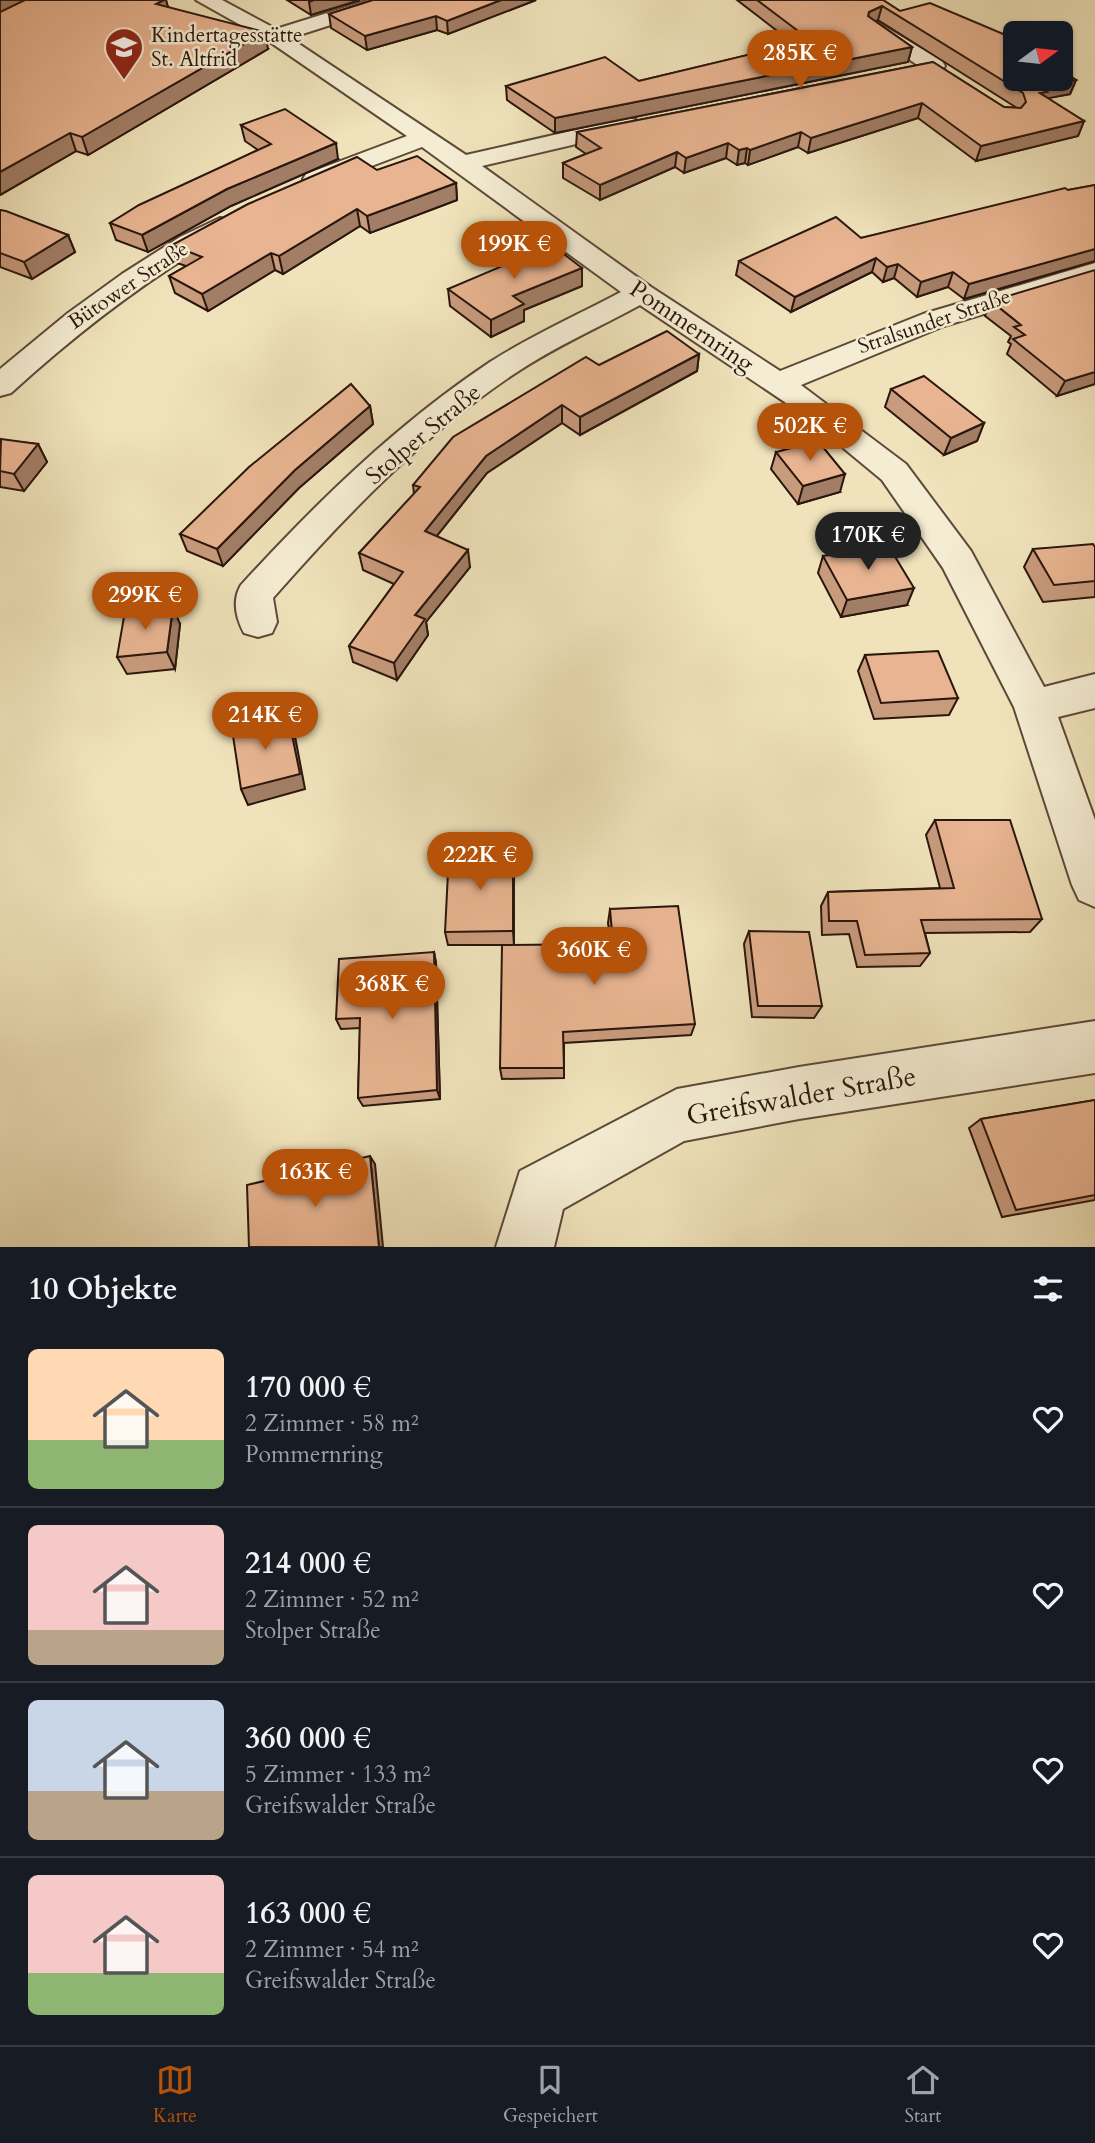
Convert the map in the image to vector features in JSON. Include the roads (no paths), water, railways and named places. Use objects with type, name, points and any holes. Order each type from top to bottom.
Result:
[{"type":"street","name":"Pommernring","points":[[206,0],[244,17],[274,36],[463,163],[641,293],[812,406],[894,472],[958,561],[1034,707],[1095,885]]},
{"type":"street","points":[[274,36],[389,0]]},
{"type":"street","points":[[877,29],[956,80]]},
{"type":"street","points":[[908,71],[934,66]]},
{"type":"street","points":[[463,163],[645,122]]},
{"type":"street","points":[[286,191],[424,138]]},
{"type":"street","name":"Bütower Straße","points":[[0,386],[78,317],[165,255],[238,216]]},
{"type":"street","name":"Stralsunder Straße","points":[[777,384],[893,332],[999,297],[1095,271]]},
{"type":"street","name":"Stolper Straße","points":[[258,622],[254,594],[339,506],[420,432],[502,369],[641,293]]},
{"type":"street","points":[[1034,707],[1095,691]]},
{"type":"street","name":"Greifswalder Straße","points":[[525,1247],[540,1191],[677,1116],[799,1093],[1095,1047]]},
{"type":"place","name":"Kindertagesstätte St. Altfrid","points":[[124,81]]}]
